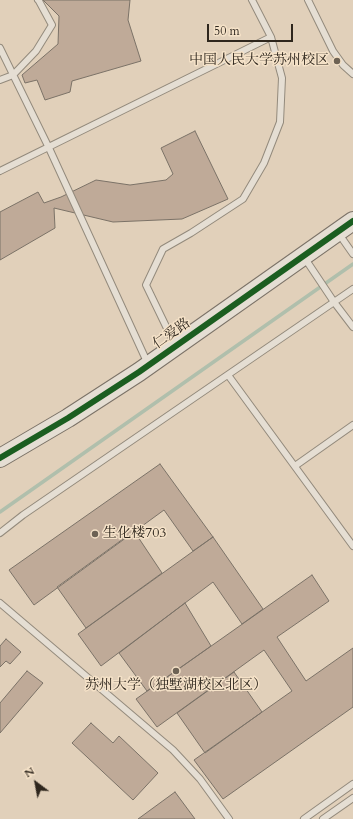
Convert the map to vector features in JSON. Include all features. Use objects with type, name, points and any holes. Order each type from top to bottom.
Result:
[{"type":"main road","name":"仁爱路","points":[[0,458],[81,409],[149,365],[353,221]]},
{"type":"lane","points":[[0,80],[13,75],[36,51],[52,25],[38,0]]},
{"type":"lane","points":[[175,346],[146,285],[163,249],[191,233],[243,199],[264,163],[280,122],[282,78],[271,37],[252,0]]},
{"type":"lane","points":[[308,0],[333,51],[343,65],[353,74]]},
{"type":"lane","points":[[0,171],[271,37]]},
{"type":"lane","points":[[0,48],[149,365]]},
{"type":"lane","points":[[338,232],[353,254]]},
{"type":"lane","points":[[303,256],[353,327]]},
{"type":"lane","points":[[0,533],[23,515],[353,289]]},
{"type":"lane","points":[[228,375],[353,546]]},
{"type":"lane","points":[[295,466],[353,425]]},
{"type":"lane","points":[[0,602],[173,750],[200,779],[229,819]]},
{"type":"lane","points":[[304,819],[353,784]]},
{"type":"lane","points":[[323,819],[353,798]]},
{"type":"building","points":[[43,0],[130,0],[128,20],[141,61],[72,81],[70,92],[45,100],[37,80],[25,83],[22,75],[58,44],[59,16]]},
{"type":"building","points":[[195,131],[228,199],[182,219],[113,222],[54,208],[55,228],[0,260],[0,212],[38,192],[44,203],[61,197],[96,180],[130,185],[166,180],[173,174],[161,148]]},
{"type":"building","name":"生化楼703","points":[[160,464],[213,537],[193,551],[164,510],[34,605],[9,570]]},
{"type":"building","points":[[134,531],[162,573],[86,628],[57,587]]},
{"type":"building","points":[[213,537],[263,609],[242,624],[213,582],[101,666],[78,634]]},
{"type":"building","points":[[312,575],[329,601],[277,637],[306,681],[353,648],[353,707],[223,799],[194,760],[292,691],[264,650],[157,727],[136,699]]},
{"type":"building","points":[[185,603],[211,646],[147,691],[119,653]]},
{"type":"building","points":[[6,639],[21,652],[10,664],[6,661],[0,667],[0,646]]},
{"type":"building","points":[[27,671],[43,683],[0,733],[0,703]]},
{"type":"building","points":[[234,672],[262,712],[205,753],[177,713]]},
{"type":"building","points":[[91,723],[113,743],[119,736],[158,773],[133,800],[72,743]]},
{"type":"building","points":[[175,792],[195,819],[138,819]]},
{"type":"waterway","points":[[0,512],[353,264]]},
{"type":"cycle path","points":[[0,458],[68,418],[139,372],[353,221]]},
{"type":"place","name":"中国人民大学苏州校区","points":[[337,61]]},
{"type":"place","name":"生化楼703","points":[[95,534]]},
{"type":"place","name":"苏州大学（独墅湖校区北区）","points":[[176,671]]}]
